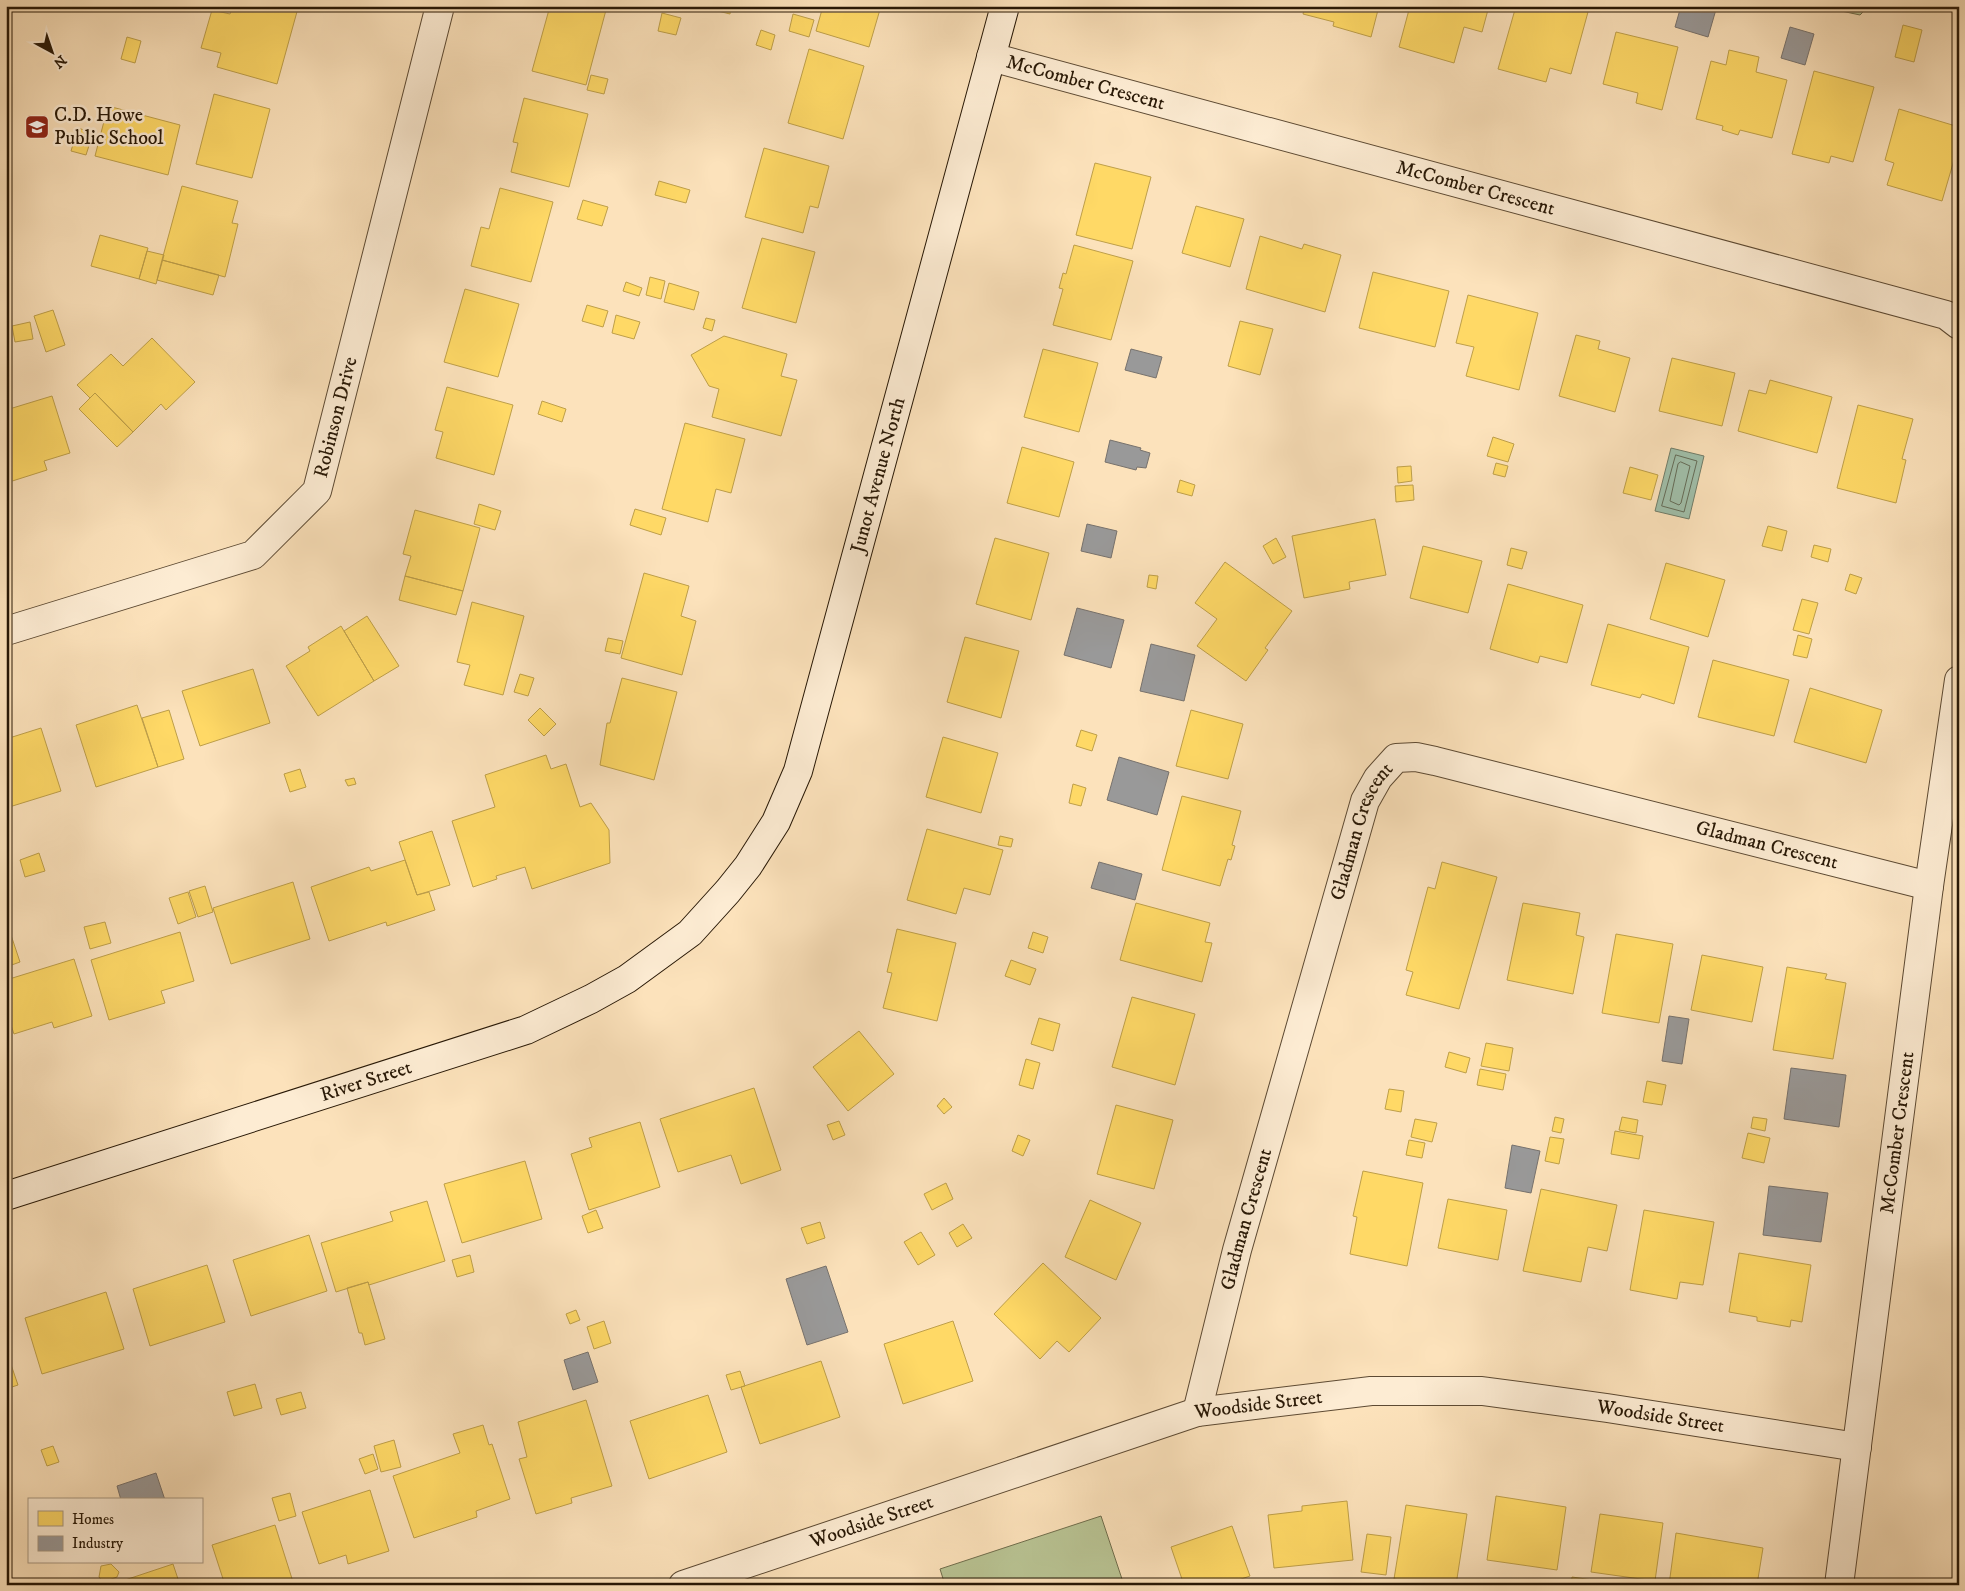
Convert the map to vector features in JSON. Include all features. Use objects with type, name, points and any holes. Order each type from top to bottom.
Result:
[{"type":"street","name":"Robinson Drive","points":[[6,631],[253,555],[317,491],[440,6]]},
{"type":"street","name":"Junot Avenue North","points":[[701,918],[728,891],[748,866],[776,822],[798,771],[1005,6]]},
{"type":"street","name":"McComber Crescent","points":[[991,57],[1946,315],[1959,325]]},
{"type":"street","name":"McComber Crescent","points":[[1839,1585],[1929,886],[1959,680]]},
{"type":"street","name":"Gladman Crescent","points":[[1197,1412],[1237,1250],[1365,801],[1378,778],[1396,758],[1416,757],[1435,761],[1929,886]]},
{"type":"street","name":"River Street","points":[[6,1196],[526,1030],[627,979],[690,933],[701,918]]},
{"type":"street","name":"Woodside Street","points":[[683,1585],[1197,1412],[1371,1391],[1482,1391],[1607,1408],[1857,1447]]},
{"type":"shaded area","points":[[1818,6],[1869,6],[1860,15]]},
{"type":"shaded area","points":[[1101,1516],[1124,1585],[945,1585],[940,1569]]},
{"type":"water","points":[[1671,448],[1704,456],[1689,519],[1655,511]]},
{"type":"building: Homes","points":[[233,6],[290,6],[298,8],[277,84],[217,67],[221,53],[201,48],[212,10],[230,14]]},
{"type":"building: Homes","points":[[550,6],[591,6],[606,10],[586,85],[532,71]]},
{"type":"building: Homes","points":[[707,6],[731,6],[730,14],[706,8]]},
{"type":"building: Homes","points":[[823,6],[881,6],[869,47],[816,31]]},
{"type":"building: Homes","points":[[1225,6],[1247,6],[1246,11]]},
{"type":"building: Homes","points":[[1256,6],[1274,6],[1273,11]]},
{"type":"building: Homes","points":[[1305,6],[1379,6],[1371,37],[1333,26],[1334,22],[1303,14]]},
{"type":"building: Homes","points":[[1410,6],[1489,6],[1482,32],[1464,27],[1454,63],[1399,47]]},
{"type":"building: Homes","points":[[1516,6],[1567,6],[1588,12],[1571,74],[1550,68],[1546,82],[1498,69]]},
{"type":"building: Homes","points":[[662,13],[681,18],[676,35],[658,31]]},
{"type":"building: Homes","points":[[793,14],[814,20],[809,37],[789,31]]},
{"type":"building: Homes","points":[[1903,25],[1922,30],[1914,62],[1895,57]]},
{"type":"building: Homes","points":[[761,30],[775,35],[771,50],[756,45]]},
{"type":"building: Homes","points":[[1616,32],[1678,47],[1662,110],[1636,103],[1638,93],[1603,84]]},
{"type":"building: Homes","points":[[127,37],[141,41],[135,63],[121,59]]},
{"type":"building: Homes","points":[[809,49],[864,66],[843,139],[788,123]]},
{"type":"building: Homes","points":[[1729,50],[1759,57],[1756,72],[1787,80],[1772,138],[1740,130],[1738,135],[1722,130],[1723,126],[1696,119],[1711,61],[1726,65]]},
{"type":"building: Homes","points":[[1814,71],[1874,87],[1853,162],[1831,156],[1829,163],[1792,154]]},
{"type":"building: Homes","points":[[591,75],[608,79],[604,94],[587,90]]},
{"type":"building: Homes","points":[[214,94],[270,109],[252,178],[196,164]]},
{"type":"building: Homes","points":[[524,98],[588,114],[569,187],[511,172],[518,143],[513,142]]},
{"type":"building: Homes","points":[[108,106],[180,125],[168,175],[95,156]]},
{"type":"building: Homes","points":[[1899,109],[1959,127],[1959,143],[1942,201],[1887,185],[1894,163],[1885,160]]},
{"type":"building: Homes","points":[[78,128],[93,133],[86,155],[71,151]]},
{"type":"building: Homes","points":[[764,148],[829,166],[818,208],[810,206],[803,233],[745,217]]},
{"type":"building: Homes","points":[[1095,163],[1151,177],[1132,249],[1076,235]]},
{"type":"building: Homes","points":[[659,181],[690,190],[686,203],[655,195]]},
{"type":"building: Homes","points":[[182,186],[238,201],[232,223],[238,224],[225,277],[162,260]]},
{"type":"building: Homes","points":[[500,188],[553,202],[531,282],[471,266],[481,227],[489,229]]},
{"type":"building: Homes","points":[[583,200],[608,207],[602,226],[577,219]]},
{"type":"building: Homes","points":[[1196,206],[1244,219],[1230,267],[1182,253]]},
{"type":"building: Homes","points":[[100,235],[148,248],[139,279],[91,266]]},
{"type":"building: Homes","points":[[1260,236],[1302,249],[1304,244],[1341,255],[1325,312],[1246,289]]},
{"type":"building: Homes","points":[[762,238],[815,252],[796,323],[742,308]]},
{"type":"building: Homes","points":[[1074,245],[1133,261],[1111,340],[1053,325],[1063,289],[1059,288],[1063,273],[1066,274]]},
{"type":"building: Homes","points":[[147,251],[164,255],[156,284],[139,279]]},
{"type":"building: Homes","points":[[162,260],[219,275],[213,295],[157,280]]},
{"type":"building: Homes","points":[[1373,272],[1449,291],[1435,347],[1359,328]]},
{"type":"building: Homes","points":[[650,277],[665,281],[661,299],[646,295]]},
{"type":"building: Homes","points":[[626,282],[642,288],[639,296],[623,291]]},
{"type":"building: Homes","points":[[669,283],[699,292],[694,310],[664,302]]},
{"type":"building: Homes","points":[[465,289],[519,304],[498,377],[444,362]]},
{"type":"building: Homes","points":[[1468,295],[1538,313],[1519,390],[1466,376],[1474,347],[1456,343]]},
{"type":"building: Homes","points":[[587,305],[608,311],[603,327],[582,321]]},
{"type":"building: Homes","points":[[53,310],[65,345],[46,352],[34,316]]},
{"type":"building: Homes","points":[[616,315],[640,322],[634,339],[612,333]]},
{"type":"building: Homes","points":[[706,318],[715,320],[712,331],[703,328]]},
{"type":"building: Homes","points":[[1240,321],[1273,329],[1260,375],[1228,366]]},
{"type":"building: Homes","points":[[30,322],[33,339],[15,342],[12,326]]},
{"type":"building: Homes","points":[[1576,335],[1600,341],[1598,349],[1630,358],[1615,412],[1559,396]]},
{"type":"building: Homes","points":[[724,336],[787,354],[781,376],[797,380],[781,436],[712,417],[719,389],[709,386],[691,355]]},
{"type":"building: Homes","points":[[152,338],[195,382],[166,410],[161,404],[133,432],[95,393],[90,398],[77,385],[111,354],[123,366]]},
{"type":"building: Homes","points":[[1043,349],[1098,363],[1079,432],[1024,417]]},
{"type":"building: Homes","points":[[1672,358],[1735,373],[1722,426],[1659,411]]},
{"type":"building: Homes","points":[[1770,380],[1832,397],[1817,453],[1738,431],[1749,390],[1766,394]]},
{"type":"building: Homes","points":[[447,387],[513,405],[494,475],[436,458],[443,432],[435,430]]},
{"type":"building: Homes","points":[[95,393],[133,432],[117,447],[79,409]]},
{"type":"building: Homes","points":[[52,396],[70,453],[44,461],[47,470],[6,483],[6,410]]},
{"type":"building: Homes","points":[[542,401],[566,409],[562,422],[538,414]]},
{"type":"building: Homes","points":[[1858,405],[1913,419],[1902,459],[1906,460],[1896,503],[1837,488]]},
{"type":"building: Homes","points":[[685,423],[745,439],[731,493],[716,489],[708,522],[662,509]]},
{"type":"building: Homes","points":[[1493,437],[1514,444],[1508,462],[1487,456]]},
{"type":"building: Homes","points":[[1022,447],[1074,462],[1059,517],[1007,503]]},
{"type":"building: Homes","points":[[1496,463],[1508,466],[1505,477],[1493,474]]},
{"type":"building: Homes","points":[[1411,466],[1412,481],[1398,483],[1397,467]]},
{"type":"building: Homes","points":[[1630,467],[1658,475],[1651,500],[1623,493]]},
{"type":"building: Homes","points":[[1180,480],[1195,485],[1192,496],[1177,492]]},
{"type":"building: Homes","points":[[1413,485],[1414,500],[1396,502],[1395,486]]},
{"type":"building: Homes","points":[[479,504],[501,511],[495,530],[474,524]]},
{"type":"building: Homes","points":[[635,509],[666,518],[661,535],[630,525]]},
{"type":"building: Homes","points":[[415,510],[480,528],[463,591],[405,576],[411,556],[403,554]]},
{"type":"building: Homes","points":[[1375,519],[1386,575],[1349,582],[1350,589],[1304,598],[1292,536]]},
{"type":"building: Homes","points":[[1768,526],[1787,531],[1782,551],[1762,546]]},
{"type":"building: Homes","points":[[995,538],[1049,553],[1031,620],[976,604]]},
{"type":"building: Homes","points":[[1276,538],[1286,557],[1273,564],[1263,546]]},
{"type":"building: Homes","points":[[1814,545],[1831,549],[1828,562],[1811,557]]},
{"type":"building: Homes","points":[[1423,546],[1482,561],[1468,613],[1410,598]]},
{"type":"building: Homes","points":[[1511,548],[1527,552],[1522,569],[1507,565]]},
{"type":"building: Homes","points":[[1225,562],[1292,611],[1265,648],[1268,650],[1246,681],[1197,646],[1217,619],[1195,603]]},
{"type":"building: Homes","points":[[1666,563],[1725,580],[1708,637],[1650,619]]},
{"type":"building: Homes","points":[[644,573],[689,586],[681,616],[696,621],[682,675],[621,658]]},
{"type":"building: Homes","points":[[1850,574],[1862,578],[1856,594],[1845,590]]},
{"type":"building: Homes","points":[[1149,575],[1158,576],[1156,589],[1147,587]]},
{"type":"building: Homes","points":[[405,576],[463,591],[456,615],[399,600]]},
{"type":"building: Homes","points":[[1508,584],[1583,605],[1567,663],[1540,656],[1538,663],[1490,649]]},
{"type":"building: Homes","points":[[1802,599],[1818,603],[1809,634],[1793,630]]},
{"type":"building: Homes","points":[[472,602],[524,616],[503,695],[464,685],[470,665],[457,662]]},
{"type":"building: Homes","points":[[367,616],[399,666],[374,681],[344,631]]},
{"type":"building: Homes","points":[[1608,624],[1689,647],[1674,704],[1642,694],[1640,698],[1591,685]]},
{"type":"building: Homes","points":[[341,626],[374,681],[318,716],[286,666],[310,651],[308,647]]},
{"type":"building: Homes","points":[[1798,635],[1812,639],[1807,658],[1793,655]]},
{"type":"building: Homes","points":[[965,637],[1019,651],[1001,718],[947,702]]},
{"type":"building: Homes","points":[[608,638],[623,641],[620,654],[605,651]]},
{"type":"building: Homes","points":[[1713,660],[1789,680],[1774,736],[1698,717]]},
{"type":"building: Homes","points":[[253,669],[270,723],[200,746],[182,691]]},
{"type":"building: Homes","points":[[520,674],[534,678],[528,696],[514,692]]},
{"type":"building: Homes","points":[[622,678],[677,692],[654,780],[600,765],[607,723],[610,723]]},
{"type":"building: Homes","points":[[1810,688],[1882,710],[1866,763],[1794,742]]},
{"type":"building: Homes","points":[[137,705],[158,767],[96,787],[76,725]]},
{"type":"building: Homes","points":[[540,708],[556,724],[544,736],[528,720]]},
{"type":"building: Homes","points":[[169,710],[184,759],[158,767],[142,718]]},
{"type":"building: Homes","points":[[1191,710],[1243,724],[1228,779],[1176,766]]},
{"type":"building: Homes","points":[[41,728],[61,791],[6,808],[6,739]]},
{"type":"building: Homes","points":[[1081,730],[1097,735],[1092,751],[1076,746]]},
{"type":"building: Homes","points":[[943,737],[998,753],[981,813],[926,797]]},
{"type":"building: Homes","points":[[546,755],[551,769],[566,764],[580,807],[591,803],[609,830],[610,863],[532,889],[525,867],[496,876],[497,879],[473,887],[452,821],[495,807],[485,775]]},
{"type":"building: Homes","points":[[300,769],[306,787],[290,792],[284,774]]},
{"type":"building: Homes","points":[[354,778],[356,784],[348,786],[345,780]]},
{"type":"building: Homes","points":[[1073,784],[1086,788],[1081,806],[1069,803]]},
{"type":"building: Homes","points":[[1182,796],[1241,811],[1232,845],[1235,846],[1231,860],[1228,859],[1220,886],[1162,870]]},
{"type":"building: Homes","points":[[927,829],[1003,850],[990,895],[964,888],[956,914],[907,900]]},
{"type":"building: Homes","points":[[432,831],[450,885],[417,895],[399,842]]},
{"type":"building: Homes","points":[[1000,836],[1013,839],[1011,847],[998,845]]},
{"type":"building: Homes","points":[[39,853],[45,871],[25,877],[20,860]]},
{"type":"building: Homes","points":[[405,860],[417,895],[429,892],[435,910],[387,926],[386,922],[329,941],[311,887],[369,867],[371,871]]},
{"type":"building: Homes","points":[[1442,862],[1497,877],[1459,1009],[1406,995],[1413,972],[1406,970],[1428,887],[1435,889]]},
{"type":"building: Homes","points":[[293,882],[310,939],[231,964],[213,908]]},
{"type":"building: Homes","points":[[205,886],[213,912],[198,917],[189,891]]},
{"type":"building: Homes","points":[[188,892],[196,917],[178,924],[169,898]]},
{"type":"building: Homes","points":[[1136,903],[1210,923],[1205,942],[1212,943],[1202,982],[1120,960]]},
{"type":"building: Homes","points":[[1523,903],[1580,913],[1576,935],[1584,937],[1573,994],[1507,980]]},
{"type":"building: Homes","points":[[6,920],[20,962],[6,967]]},
{"type":"building: Homes","points":[[105,922],[111,943],[90,949],[84,927]]},
{"type":"building: Homes","points":[[897,929],[956,943],[937,1021],[883,1008],[892,973],[887,972]]},
{"type":"building: Homes","points":[[180,932],[194,981],[161,991],[165,1003],[109,1020],[91,960]]},
{"type":"building: Homes","points":[[1033,932],[1048,937],[1043,953],[1028,948]]},
{"type":"building: Homes","points":[[1616,934],[1673,944],[1659,1023],[1602,1013]]},
{"type":"building: Homes","points":[[1702,955],[1763,967],[1752,1022],[1691,1010]]},
{"type":"building: Homes","points":[[74,959],[92,1016],[54,1028],[52,1022],[14,1034],[6,1010],[6,980]]},
{"type":"building: Homes","points":[[1011,960],[1036,969],[1030,985],[1005,976]]},
{"type":"building: Homes","points":[[1787,967],[1827,974],[1825,979],[1846,983],[1833,1059],[1773,1050]]},
{"type":"building: Homes","points":[[1132,997],[1195,1014],[1175,1085],[1112,1067]]},
{"type":"building: Homes","points":[[1039,1018],[1060,1024],[1053,1051],[1031,1044]]},
{"type":"building: Homes","points":[[859,1031],[894,1074],[848,1111],[813,1067]]},
{"type":"building: Homes","points":[[1486,1043],[1513,1048],[1509,1071],[1481,1066]]},
{"type":"building: Homes","points":[[1449,1052],[1470,1058],[1466,1073],[1445,1067]]},
{"type":"building: Homes","points":[[1026,1059],[1040,1063],[1033,1089],[1019,1085]]},
{"type":"building: Homes","points":[[1480,1069],[1506,1074],[1503,1090],[1477,1085]]},
{"type":"building: Homes","points":[[1647,1081],[1666,1085],[1662,1105],[1643,1102]]},
{"type":"building: Homes","points":[[754,1088],[781,1170],[741,1184],[731,1155],[678,1172],[660,1119]]},
{"type":"building: Homes","points":[[1389,1089],[1404,1091],[1401,1112],[1385,1109]]},
{"type":"building: Homes","points":[[944,1098],[952,1107],[944,1114],[937,1106]]},
{"type":"building: Homes","points":[[1116,1105],[1173,1120],[1154,1189],[1097,1174]]},
{"type":"building: Homes","points":[[1555,1117],[1564,1119],[1561,1133],[1552,1131]]},
{"type":"building: Homes","points":[[1622,1117],[1638,1120],[1636,1133],[1619,1130]]},
{"type":"building: Homes","points":[[1753,1117],[1767,1119],[1765,1131],[1751,1128]]},
{"type":"building: Homes","points":[[1415,1119],[1437,1123],[1432,1142],[1411,1137]]},
{"type":"building: Homes","points":[[839,1121],[845,1135],[833,1140],[827,1125]]},
{"type":"building: Homes","points":[[640,1122],[660,1187],[589,1210],[571,1154],[592,1147],[589,1138]]},
{"type":"building: Homes","points":[[1615,1131],[1643,1136],[1639,1159],[1611,1154]]},
{"type":"building: Homes","points":[[1748,1133],[1770,1138],[1764,1163],[1742,1158]]},
{"type":"building: Homes","points":[[1018,1135],[1030,1140],[1023,1156],[1012,1151]]},
{"type":"building: Homes","points":[[1550,1137],[1564,1139],[1559,1164],[1545,1161]]},
{"type":"building: Homes","points":[[1409,1140],[1425,1143],[1422,1158],[1406,1155]]},
{"type":"building: Homes","points":[[525,1161],[542,1219],[462,1243],[444,1184]]},
{"type":"building: Homes","points":[[1363,1171],[1423,1183],[1407,1266],[1350,1254],[1357,1217],[1353,1216]]},
{"type":"building: Homes","points":[[946,1183],[953,1199],[932,1210],[924,1194]]},
{"type":"building: Homes","points":[[1541,1189],[1617,1205],[1607,1251],[1588,1247],[1581,1282],[1523,1271]]},
{"type":"building: Homes","points":[[1448,1199],[1507,1210],[1498,1260],[1438,1248]]},
{"type":"building: Homes","points":[[1090,1200],[1141,1223],[1116,1280],[1065,1257]]},
{"type":"building: Homes","points":[[427,1201],[445,1261],[369,1285],[368,1282],[336,1292],[321,1243],[393,1221],[390,1212]]},
{"type":"building: Homes","points":[[596,1210],[603,1228],[588,1233],[582,1216]]},
{"type":"building: Homes","points":[[1644,1210],[1714,1222],[1703,1285],[1680,1282],[1677,1299],[1630,1290]]},
{"type":"building: Homes","points":[[820,1222],[825,1238],[807,1244],[801,1228]]},
{"type":"building: Homes","points":[[963,1224],[972,1238],[957,1247],[949,1233]]},
{"type":"building: Homes","points":[[921,1232],[935,1255],[918,1265],[904,1242]]},
{"type":"building: Homes","points":[[309,1235],[327,1291],[251,1316],[233,1260]]},
{"type":"building: Homes","points":[[1739,1253],[1811,1265],[1802,1322],[1791,1320],[1790,1327],[1757,1321],[1757,1317],[1729,1312]]},
{"type":"building: Homes","points":[[470,1255],[474,1272],[457,1277],[452,1260]]},
{"type":"building: Homes","points":[[1043,1263],[1101,1318],[1069,1352],[1057,1341],[1040,1359],[994,1314]]},
{"type":"building: Homes","points":[[207,1265],[225,1322],[150,1346],[133,1289]]},
{"type":"building: Homes","points":[[368,1282],[385,1339],[365,1345],[362,1333],[359,1333],[347,1288]]},
{"type":"building: Homes","points":[[106,1292],[124,1349],[42,1374],[25,1318]]},
{"type":"building: Homes","points":[[576,1310],[580,1320],[570,1324],[566,1314]]},
{"type":"building: Homes","points":[[604,1321],[611,1343],[594,1349],[587,1327]]},
{"type":"building: Homes","points":[[953,1321],[973,1381],[903,1404],[884,1344]]},
{"type":"building: Homes","points":[[6,1350],[18,1385],[6,1389]]},
{"type":"building: Homes","points":[[821,1361],[840,1417],[760,1444],[741,1387]]},
{"type":"building: Homes","points":[[740,1371],[745,1386],[731,1390],[726,1375]]},
{"type":"building: Homes","points":[[255,1384],[262,1408],[234,1416],[227,1392]]},
{"type":"building: Homes","points":[[301,1392],[306,1408],[281,1415],[276,1399]]},
{"type":"building: Homes","points":[[708,1395],[727,1452],[649,1479],[630,1421]]},
{"type":"building: Homes","points":[[586,1400],[612,1486],[571,1498],[572,1503],[536,1514],[519,1459],[527,1457],[518,1422]]},
{"type":"building: Homes","points":[[483,1425],[489,1445],[492,1444],[510,1499],[476,1511],[477,1517],[414,1538],[393,1476],[460,1453],[453,1434]]},
{"type":"building: Homes","points":[[394,1440],[401,1467],[381,1472],[374,1446]]},
{"type":"building: Homes","points":[[53,1446],[59,1462],[47,1466],[41,1450]]},
{"type":"building: Homes","points":[[373,1454],[378,1469],[365,1474],[359,1459]]},
{"type":"building: Homes","points":[[370,1490],[389,1551],[348,1564],[346,1555],[319,1564],[302,1512]]},
{"type":"building: Homes","points":[[290,1493],[296,1516],[279,1521],[272,1498]]},
{"type":"building: Homes","points":[[1496,1496],[1566,1507],[1557,1570],[1487,1560]]},
{"type":"building: Homes","points":[[1347,1501],[1353,1560],[1274,1568],[1268,1515],[1302,1511],[1302,1506]]},
{"type":"building: Homes","points":[[1406,1505],[1467,1514],[1456,1585],[1430,1585],[1394,1579]]},
{"type":"building: Homes","points":[[1600,1514],[1663,1523],[1655,1581],[1591,1572]]},
{"type":"building: Homes","points":[[275,1525],[294,1585],[225,1585],[212,1545]]},
{"type":"building: Homes","points":[[1232,1526],[1250,1576],[1224,1585],[1184,1585],[1171,1547]]},
{"type":"building: Homes","points":[[1676,1533],[1763,1548],[1757,1585],[1669,1585]]},
{"type":"building: Homes","points":[[1367,1534],[1391,1537],[1386,1575],[1361,1572]]},
{"type":"building: Homes","points":[[111,1564],[119,1572],[117,1577],[103,1582],[99,1577],[101,1566]]},
{"type":"building: Homes","points":[[173,1564],[180,1585],[110,1585]]},
{"type":"building: Homes","points":[[1572,1577],[1593,1580],[1592,1585],[1571,1585]]},
{"type":"building: Industry","points":[[1681,6],[1717,6],[1708,37],[1675,27]]},
{"type":"building: Industry","points":[[1790,27],[1814,34],[1805,65],[1781,58]]},
{"type":"building: Industry","points":[[1131,349],[1162,357],[1156,378],[1125,370]]},
{"type":"building: Industry","points":[[1110,440],[1141,448],[1140,450],[1150,453],[1146,468],[1137,467],[1136,470],[1105,462]]},
{"type":"building: Industry","points":[[1087,524],[1117,531],[1111,558],[1081,551]]},
{"type":"building: Industry","points":[[1077,608],[1124,620],[1111,668],[1064,655]]},
{"type":"building: Industry","points":[[1151,644],[1195,655],[1184,701],[1140,691]]},
{"type":"building: Industry","points":[[1119,757],[1169,772],[1157,815],[1107,800]]},
{"type":"building: Industry","points":[[1099,862],[1142,874],[1135,900],[1091,888]]},
{"type":"building: Industry","points":[[1669,1016],[1689,1019],[1682,1064],[1662,1061]]},
{"type":"building: Industry","points":[[1791,1068],[1846,1075],[1839,1127],[1784,1119]]},
{"type":"building: Industry","points":[[1512,1145],[1540,1151],[1531,1193],[1505,1188]]},
{"type":"building: Industry","points":[[1769,1186],[1828,1193],[1821,1242],[1763,1235]]},
{"type":"building: Industry","points":[[826,1266],[848,1332],[807,1345],[786,1279]]},
{"type":"building: Industry","points":[[588,1352],[598,1382],[573,1390],[564,1360]]},
{"type":"building: Industry","points":[[156,1473],[164,1498],[120,1498],[117,1486]]},
{"type":"place","name":"C.D. Howe Public School","points":[[37,127]]}]
